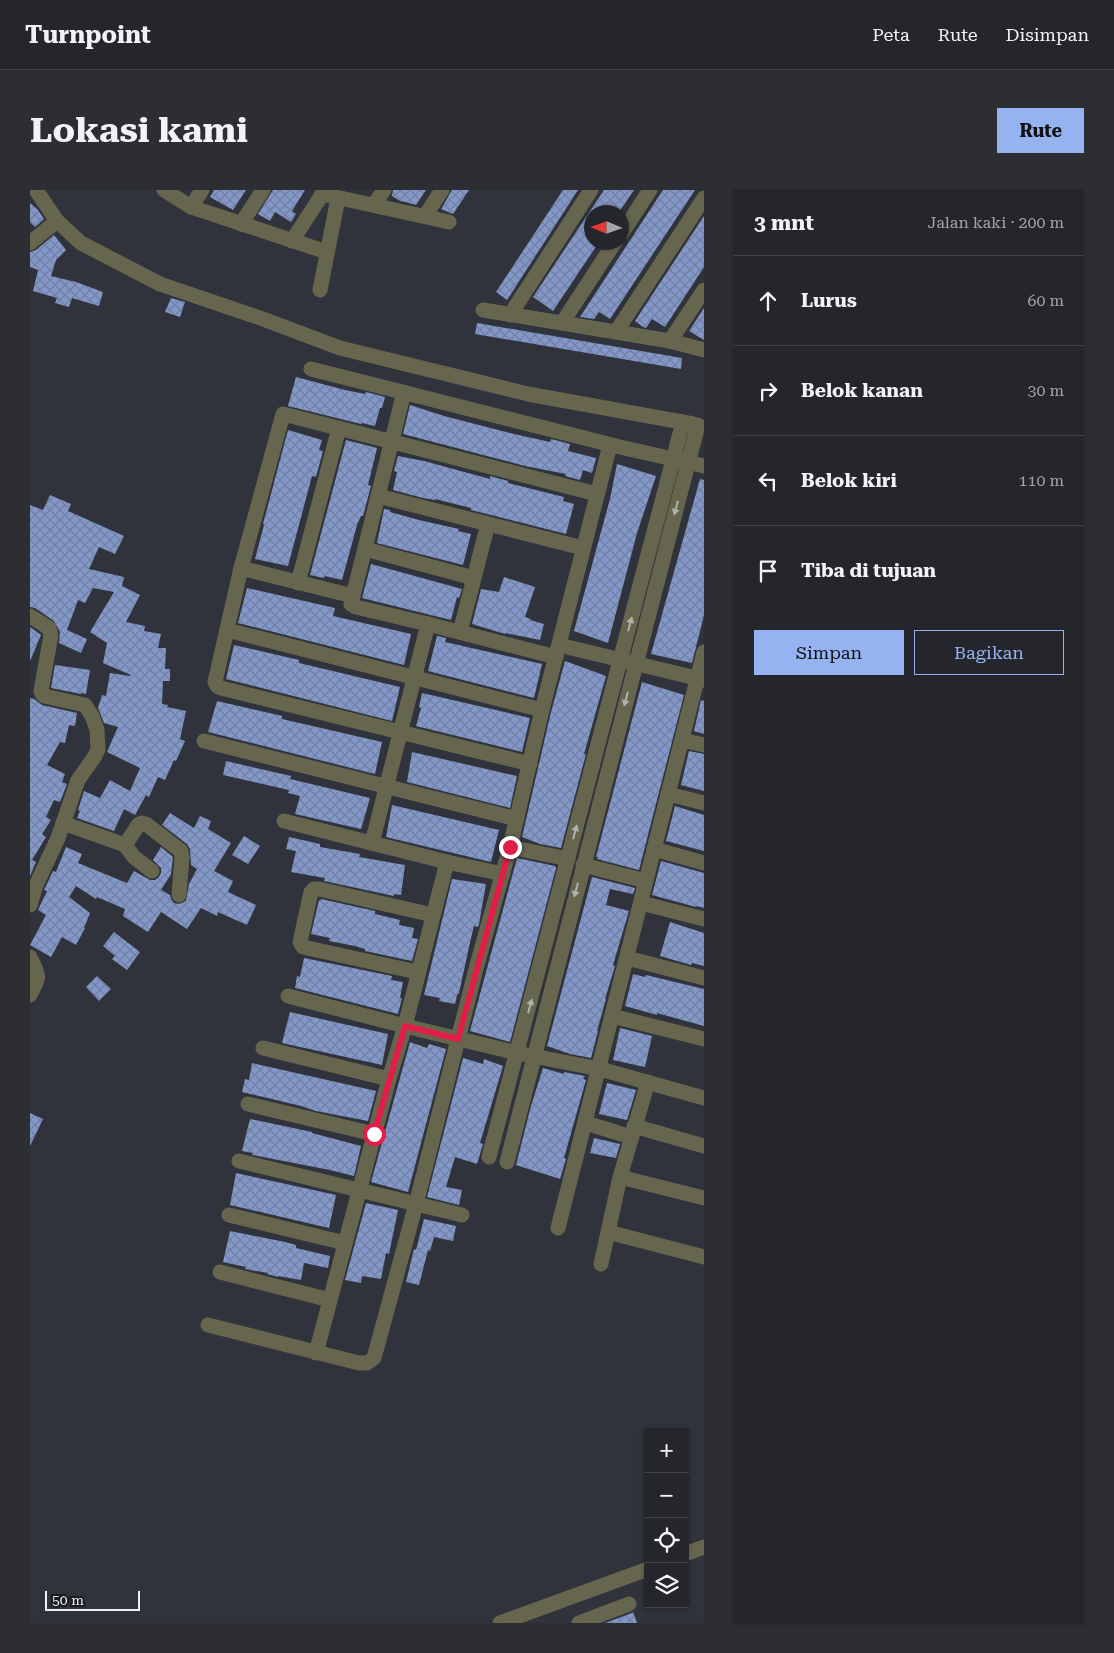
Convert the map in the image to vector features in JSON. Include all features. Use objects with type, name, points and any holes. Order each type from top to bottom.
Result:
[{"type":"street","points":[[36,190],[57,221],[90,249],[160,284],[263,319],[340,348],[528,394],[701,425],[681,460]]},
{"type":"street","points":[[164,190],[191,207],[327,252]]},
{"type":"street","points":[[191,207],[202,190]]},
{"type":"street","points":[[241,224],[264,190]]},
{"type":"street","points":[[374,205],[384,190]]},
{"type":"street","points":[[425,216],[442,190]]},
{"type":"street","points":[[510,314],[591,190]]},
{"type":"street","points":[[629,222],[650,190]]},
{"type":"street","points":[[292,241],[324,192],[338,198],[449,222]]},
{"type":"street","points":[[320,290],[338,198]]},
{"type":"street","points":[[616,332],[704,198]]},
{"type":"street","points":[[30,243],[57,221]]},
{"type":"street","points":[[562,323],[611,250]]},
{"type":"street","points":[[670,342],[704,290]]},
{"type":"street","points":[[483,310],[616,332],[704,350]]},
{"type":"street","points":[[311,369],[610,445],[704,466]]},
{"type":"street","points":[[404,392],[351,604],[356,607],[460,632],[557,651],[628,661],[701,679]]},
{"type":"street","points":[[530,764],[217,686],[215,682],[241,568],[283,414],[597,494]]},
{"type":"street","points":[[489,1157],[568,859],[628,661],[681,460],[683,422]]},
{"type":"street","points":[[298,583],[339,428]]},
{"type":"street","points":[[208,1325],[363,1363],[367,1363],[374,1358],[510,847],[542,710],[610,445]]},
{"type":"street","points":[[378,496],[583,548]]},
{"type":"street","points":[[460,632],[488,524]]},
{"type":"street","points":[[365,549],[474,578]]},
{"type":"street","points":[[241,568],[352,596]]},
{"type":"street","points":[[30,616],[49,628],[51,636],[42,694],[86,706],[97,730],[98,749],[78,780],[58,838],[36,885],[30,906]]},
{"type":"street","points":[[372,843],[428,624]]},
{"type":"street","points":[[226,630],[542,710]]},
{"type":"street","points":[[558,1228],[682,740],[701,679],[704,652]]},
{"type":"street","points":[[506,1162],[583,865],[628,661]]},
{"type":"street","points":[[682,740],[704,745]]},
{"type":"street","points":[[204,741],[517,819]]},
{"type":"street","points":[[668,794],[704,803]]},
{"type":"street","points":[[284,821],[446,862],[503,874]]},
{"type":"street","points":[[63,823],[124,845],[134,857],[152,871]]},
{"type":"street","points":[[124,845],[141,823],[146,824],[180,849],[182,857],[179,895]]},
{"type":"street","points":[[510,847],[568,859]]},
{"type":"street","points":[[654,849],[704,863]]},
{"type":"street","points":[[316,1353],[374,1134],[405,1026],[446,862]]},
{"type":"street","points":[[583,865],[646,881]]},
{"type":"street","points":[[417,972],[303,946],[300,942],[311,892],[314,889],[319,889],[433,915]]},
{"type":"street","points":[[641,903],[704,919]]},
{"type":"street","points":[[30,957],[38,974],[30,996]]},
{"type":"street","points":[[627,958],[704,978]]},
{"type":"street","points":[[288,996],[533,1057],[600,1068],[704,1098]]},
{"type":"street","points":[[612,1016],[704,1039]]},
{"type":"street","points":[[263,1048],[389,1079]]},
{"type":"street","points":[[601,1264],[620,1177],[648,1082]]},
{"type":"street","points":[[248,1104],[374,1134]]},
{"type":"street","points":[[586,1123],[704,1146]]},
{"type":"street","points":[[239,1161],[462,1215]]},
{"type":"street","points":[[620,1177],[704,1198]]},
{"type":"street","points":[[229,1215],[345,1243]]},
{"type":"street","points":[[608,1232],[704,1257]]},
{"type":"street","points":[[220,1272],[330,1300]]},
{"type":"street","points":[[689,1553],[704,1547]]},
{"type":"street","points":[[500,1623],[525,1619],[644,1571]]},
{"type":"street","points":[[579,1623],[629,1604]]},
{"type":"building","points":[[214,190],[246,190],[233,210],[210,197]]},
{"type":"building","points":[[273,190],[305,190],[292,211],[296,214],[291,222],[275,212],[270,221],[258,214]]},
{"type":"building","points":[[393,190],[426,190],[416,205],[402,202],[392,196]]},
{"type":"building","points":[[452,190],[469,190],[453,214],[441,209]]},
{"type":"building","points":[[563,190],[578,190],[507,300],[496,292]]},
{"type":"building","points":[[604,190],[634,190],[624,205],[594,205]]},
{"type":"building","points":[[663,190],[695,190],[610,319],[599,312],[594,319],[580,317],[624,250],[629,250],[629,242]]},
{"type":"building","points":[[30,203],[44,219],[35,227],[30,222]]},
{"type":"building","points":[[704,216],[704,267],[665,327],[652,319],[646,328],[643,327],[635,321]]},
{"type":"building","points":[[584,220],[584,250],[594,250],[553,311],[533,297]]},
{"type":"building","points":[[54,235],[66,250],[56,260],[51,276],[76,282],[103,292],[99,306],[72,298],[69,307],[55,303],[57,298],[33,291],[38,270],[30,267],[30,252],[36,250]]},
{"type":"building","points":[[171,298],[185,302],[180,317],[165,312]]},
{"type":"building","points":[[704,308],[704,340],[689,331]]},
{"type":"building","points":[[477,323],[682,358],[681,369],[475,334]]},
{"type":"building","points":[[296,377],[345,390],[365,394],[366,392],[385,397],[375,426],[288,406]]},
{"type":"building","points":[[410,405],[514,434],[550,442],[551,439],[570,444],[568,451],[596,458],[592,473],[583,470],[580,480],[565,476],[566,474],[525,466],[403,434]]},
{"type":"building","points":[[288,430],[322,440],[319,450],[323,451],[316,477],[312,476],[288,566],[255,559]]},
{"type":"building","points":[[346,440],[377,448],[368,485],[371,486],[363,516],[361,516],[357,525],[342,580],[310,575]]},
{"type":"building","points":[[398,456],[490,479],[490,476],[508,481],[508,483],[564,497],[563,501],[574,504],[566,534],[471,510],[471,508],[393,490],[397,472],[394,471]]},
{"type":"building","points":[[617,464],[656,476],[637,533],[608,643],[574,631],[610,499]]},
{"type":"building","points":[[700,479],[704,480],[704,615],[692,663],[651,654]]},
{"type":"building","points":[[50,495],[71,504],[68,511],[124,536],[115,554],[99,547],[89,569],[124,577],[122,586],[140,595],[126,622],[145,626],[144,631],[161,634],[158,648],[166,648],[165,669],[170,669],[170,681],[163,681],[162,704],[186,711],[180,739],[185,741],[165,780],[158,777],[149,797],[146,795],[135,815],[124,809],[114,831],[77,818],[84,791],[100,798],[110,780],[130,791],[140,768],[107,752],[118,727],[104,723],[98,708],[102,695],[106,696],[110,673],[131,675],[103,663],[107,643],[90,632],[114,592],[93,588],[85,603],[78,600],[67,630],[87,639],[81,653],[59,643],[60,632],[54,621],[35,608],[30,607],[30,505],[43,510]]},
{"type":"building","points":[[384,509],[471,534],[463,565],[377,543]]},
{"type":"building","points":[[371,564],[462,589],[459,598],[457,597],[451,620],[362,598]]},
{"type":"building","points":[[504,577],[535,587],[525,617],[544,624],[540,640],[505,634],[472,624],[481,589],[499,592]]},
{"type":"building","points":[[247,588],[335,608],[333,616],[411,634],[404,665],[238,623]]},
{"type":"building","points":[[30,627],[41,635],[30,661]]},
{"type":"building","points":[[437,636],[446,638],[445,642],[542,664],[534,698],[428,671]]},
{"type":"building","points":[[234,645],[299,660],[299,663],[400,687],[392,721],[226,679]]},
{"type":"building","points":[[565,661],[606,676],[584,754],[586,754],[561,848],[540,844],[522,837]]},
{"type":"building","points":[[55,665],[90,670],[86,694],[51,688]]},
{"type":"building","points":[[642,682],[684,695],[639,870],[597,859],[598,857],[596,857]]},
{"type":"building","points":[[422,693],[530,718],[522,752],[416,726],[421,708],[419,707]]},
{"type":"building","points":[[30,698],[42,705],[77,713],[75,726],[69,725],[65,743],[60,742],[47,765],[65,774],[62,782],[67,784],[60,802],[54,800],[46,817],[51,820],[42,834],[46,837],[32,860],[36,862],[30,876]]},
{"type":"building","points":[[701,700],[704,701],[704,734],[694,731]]},
{"type":"building","points":[[217,701],[282,716],[282,719],[382,742],[375,774],[208,732]]},
{"type":"building","points":[[689,751],[704,754],[704,791],[681,785]]},
{"type":"building","points":[[412,752],[517,776],[510,808],[407,782]]},
{"type":"building","points":[[226,761],[291,776],[290,779],[370,798],[361,829],[295,814],[300,796],[288,793],[289,790],[223,775]]},
{"type":"building","points":[[392,805],[499,830],[491,862],[386,837]]},
{"type":"building","points":[[675,806],[704,815],[704,851],[666,841]]},
{"type":"building","points":[[170,813],[194,828],[200,816],[211,821],[208,829],[231,843],[214,871],[233,881],[228,892],[256,905],[247,925],[218,912],[217,916],[201,908],[187,929],[161,912],[148,932],[123,916],[125,909],[97,897],[96,899],[76,886],[69,897],[90,913],[76,945],[62,937],[51,957],[30,945],[46,915],[38,910],[47,891],[44,890],[53,871],[56,872],[66,847],[82,854],[78,863],[127,883],[134,871],[150,880],[155,880],[159,877],[161,868],[153,860],[161,847],[173,857],[171,874],[161,890],[170,895],[174,903],[179,904],[186,901],[189,884],[197,869],[191,865],[190,849],[187,844],[162,825]]},
{"type":"building","points":[[244,836],[260,846],[248,864],[232,855]]},
{"type":"building","points":[[289,837],[320,844],[320,847],[360,854],[359,857],[405,865],[401,895],[394,894],[394,896],[324,881],[325,878],[291,872],[296,851],[286,849]]},
{"type":"building","points":[[517,858],[555,866],[556,868],[510,1042],[470,1031]]},
{"type":"building","points":[[661,861],[704,873],[704,908],[652,895]]},
{"type":"building","points":[[592,877],[635,888],[633,894],[610,889],[606,905],[629,911],[613,965],[615,966],[591,1058],[570,1054],[547,1046]]},
{"type":"building","points":[[452,879],[486,884],[479,924],[478,927],[474,926],[455,1004],[439,1001],[440,998],[424,995]]},
{"type":"building","points":[[319,900],[375,911],[375,914],[400,920],[399,925],[414,928],[412,938],[418,939],[412,961],[365,951],[365,949],[329,941],[330,938],[311,934]]},
{"type":"building","points":[[670,922],[704,933],[704,966],[692,963],[691,965],[660,956]]},
{"type":"building","points":[[114,932],[140,952],[127,970],[112,959],[115,956],[103,946]]},
{"type":"building","points":[[304,958],[392,976],[391,980],[403,982],[398,1014],[295,988],[297,976],[300,977]]},
{"type":"building","points":[[633,974],[645,977],[646,975],[704,989],[704,1026],[625,1006]]},
{"type":"building","points":[[97,976],[111,989],[99,1001],[86,987]]},
{"type":"building","points":[[290,1012],[388,1034],[382,1065],[282,1043]]},
{"type":"building","points":[[620,1028],[652,1036],[645,1067],[613,1060]]},
{"type":"building","points":[[410,1042],[427,1048],[429,1044],[446,1049],[408,1192],[371,1182]]},
{"type":"building","points":[[463,1058],[483,1064],[484,1059],[503,1066],[480,1143],[483,1144],[477,1164],[455,1157],[446,1187],[462,1190],[459,1205],[427,1197]]},
{"type":"building","points":[[252,1063],[376,1091],[368,1121],[316,1111],[242,1092],[245,1079],[249,1080]]},
{"type":"building","points":[[543,1068],[564,1074],[564,1072],[585,1076],[583,1079],[586,1080],[560,1179],[516,1165]]},
{"type":"building","points":[[607,1083],[636,1090],[627,1120],[599,1114]]},
{"type":"building","points":[[30,1113],[43,1119],[30,1146]]},
{"type":"building","points":[[250,1119],[312,1132],[361,1146],[354,1176],[252,1155],[253,1153],[242,1151]]},
{"type":"building","points":[[594,1138],[620,1144],[616,1158],[590,1153]]},
{"type":"building","points":[[236,1173],[336,1195],[329,1228],[230,1205]]},
{"type":"building","points":[[366,1203],[398,1210],[389,1254],[386,1253],[381,1279],[362,1276],[361,1283],[345,1280]]},
{"type":"building","points":[[424,1219],[456,1226],[453,1241],[434,1237],[430,1251],[428,1250],[419,1285],[406,1282]]},
{"type":"building","points":[[230,1231],[285,1242],[296,1245],[296,1248],[330,1256],[328,1268],[304,1263],[301,1280],[278,1277],[223,1262]]},
{"type":"building","points":[[632,1613],[637,1623],[605,1623]]},
{"type":"route","points":[[374,1134],[405,1026],[458,1039],[510,847]]}]
